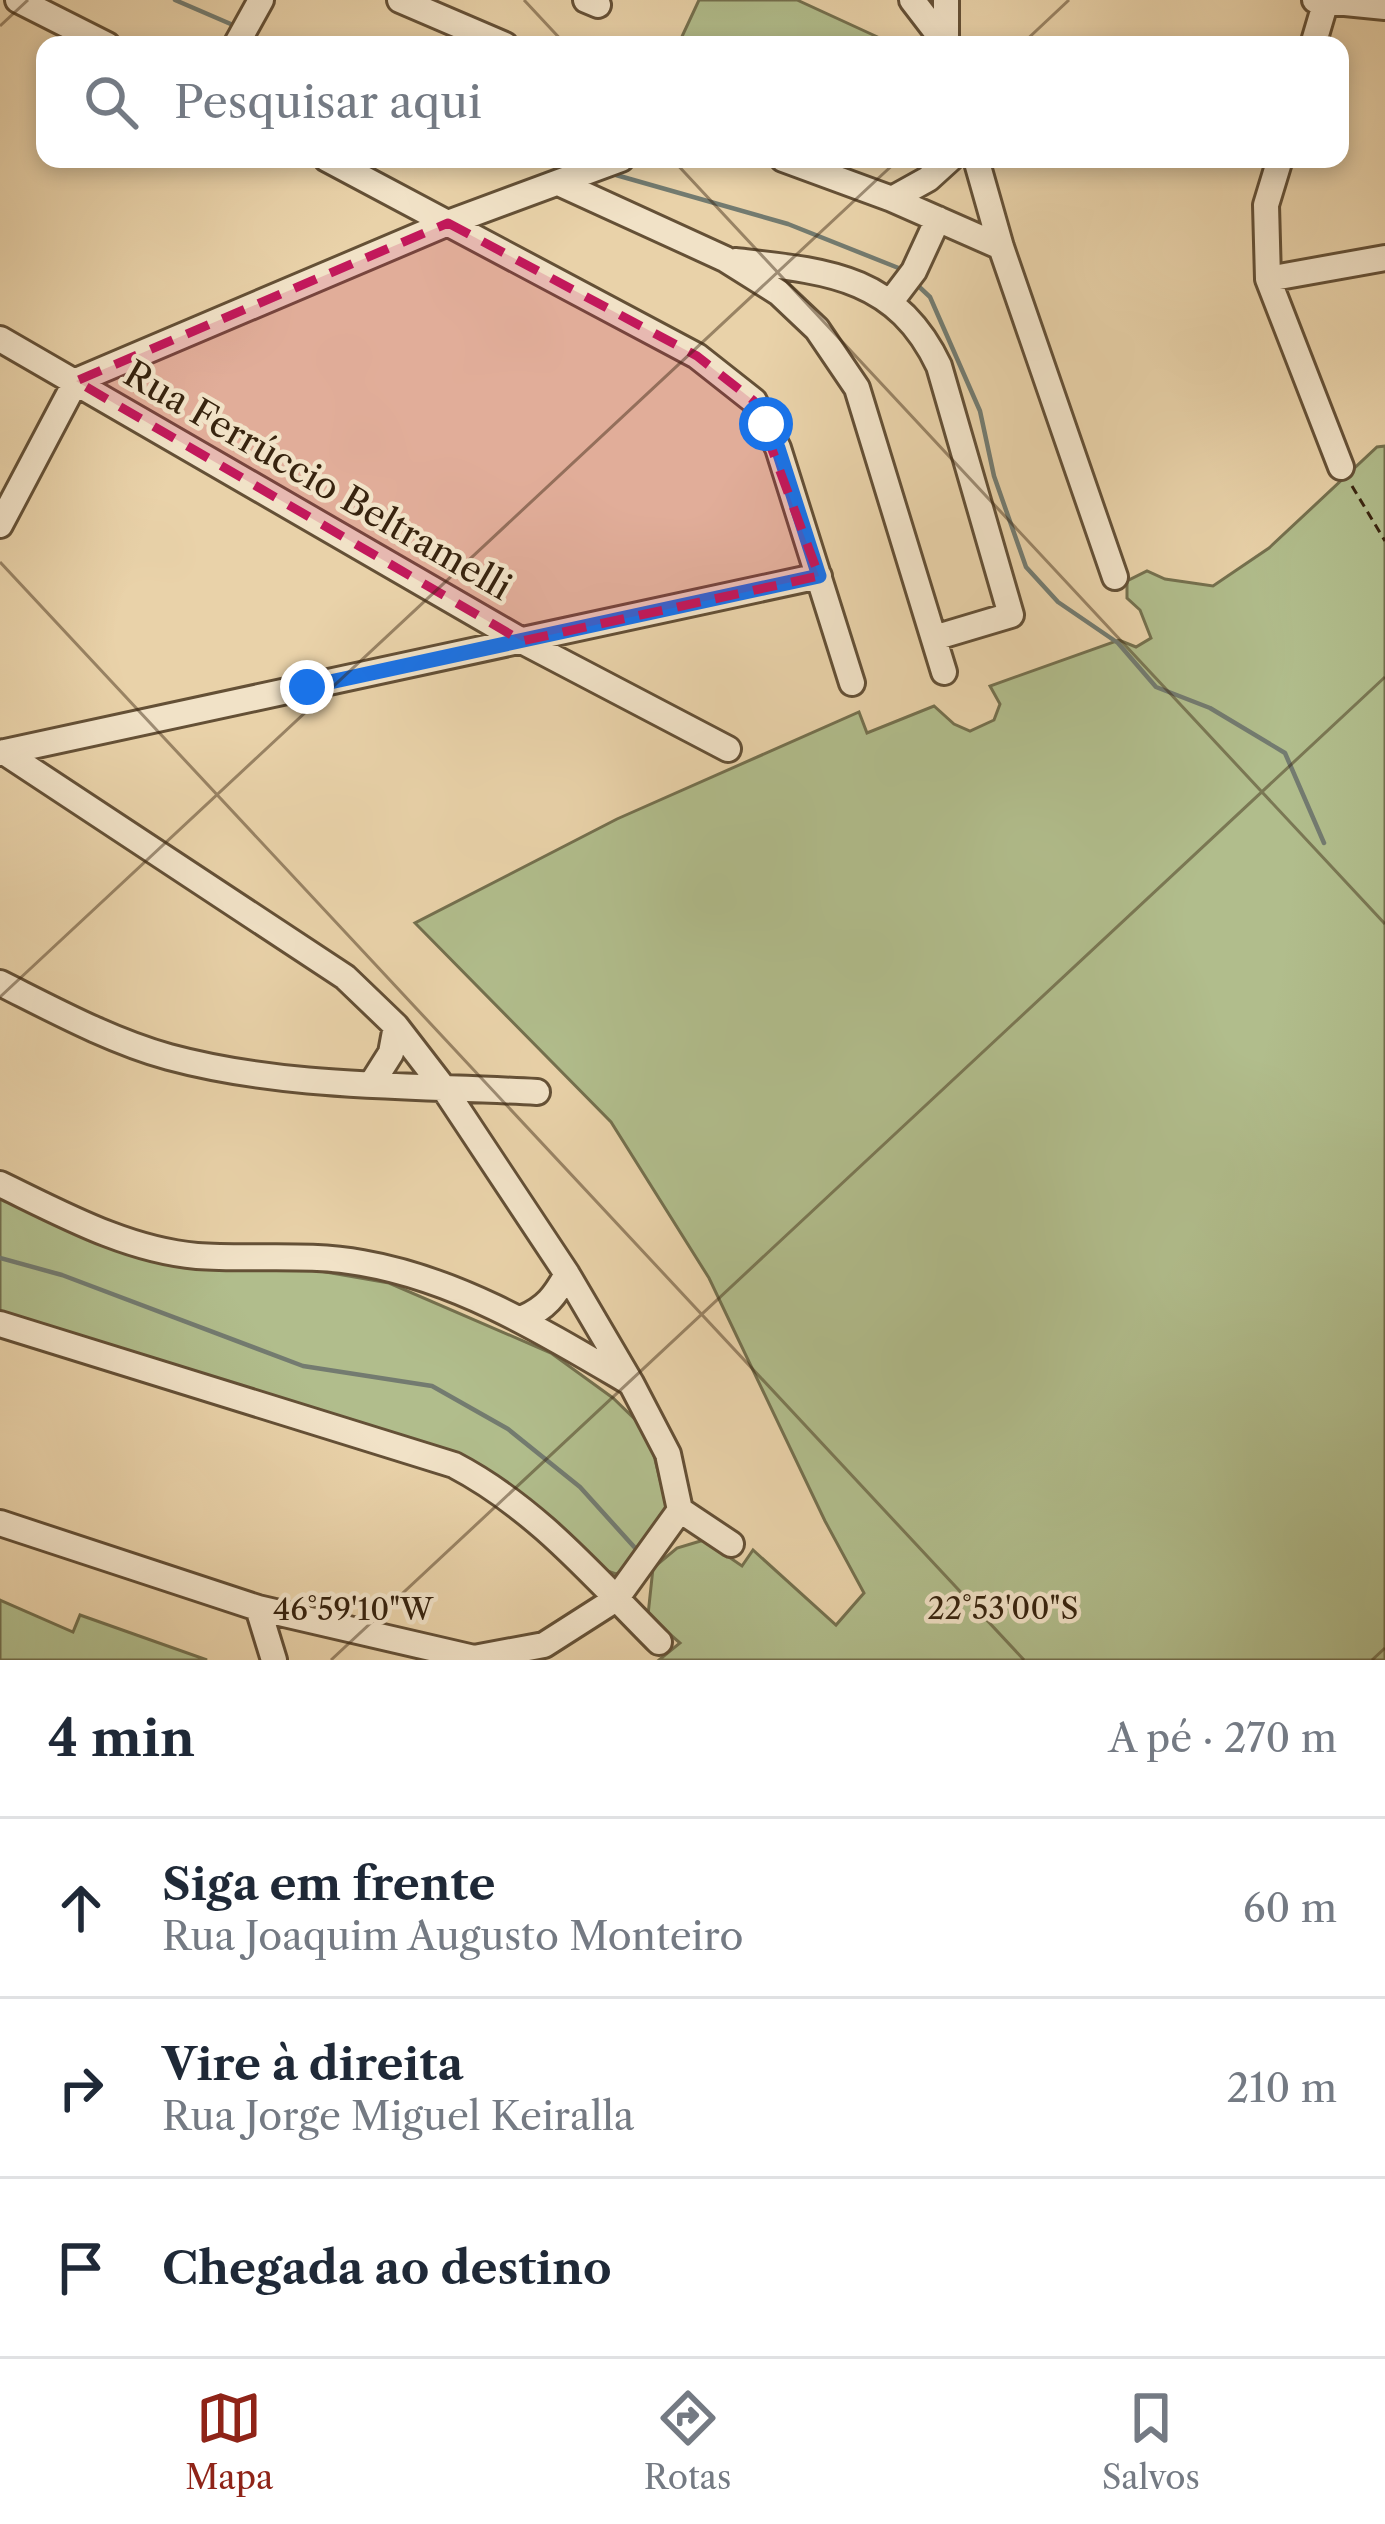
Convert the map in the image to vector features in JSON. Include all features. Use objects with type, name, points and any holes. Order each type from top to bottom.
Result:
[{"type":"street","points":[[18,0],[89,36]]},
{"type":"street","points":[[241,36],[261,0]]},
{"type":"street","points":[[400,0],[484,36]]},
{"type":"street","points":[[912,0],[939,36]]},
{"type":"street","points":[[945,36],[946,0]]},
{"type":"street","points":[[1316,0],[1385,7]]},
{"type":"street","points":[[1316,36],[1326,1]]},
{"type":"street","points":[[344,168],[697,356],[754,401],[778,448],[852,682]]},
{"type":"street","points":[[0,525],[76,381],[448,223],[599,168]]},
{"type":"street","points":[[807,168],[892,199],[1001,248]]},
{"type":"street","points":[[892,199],[940,168]]},
{"type":"street","points":[[979,168],[1001,248],[1114,577]]},
{"type":"street","points":[[1277,168],[1266,205],[1268,279],[1341,467]]},
{"type":"street","points":[[561,184],[725,260],[779,293],[817,329],[857,388],[944,672]]},
{"type":"street","points":[[892,301],[914,271],[938,219]]},
{"type":"street","points":[[1268,279],[1385,258]]},
{"type":"street","points":[[725,260],[814,269],[868,287],[892,301],[924,335],[939,366],[1011,615],[934,638]]},
{"type":"street","name":"Rua Ferrúccio Beltramelli","points":[[0,339],[522,641],[728,749]]},
{"type":"street","points":[[2,753],[819,576]]},
{"type":"street","points":[[62,792],[62,748],[68,738]]},
{"type":"street","points":[[2,753],[345,977],[396,1026],[443,1087],[567,1274],[632,1383],[668,1454],[680,1510],[731,1544]]},
{"type":"street","points":[[0,983],[82,1023],[166,1056],[241,1073],[537,1091]]},
{"type":"street","points":[[372,1083],[391,1053],[396,1026]]},
{"type":"street","points":[[0,1184],[122,1240],[193,1256],[361,1262],[424,1280],[523,1318],[632,1383]]},
{"type":"street","points":[[523,1318],[541,1311],[567,1274]]},
{"type":"street","points":[[0,1324],[454,1465],[498,1488],[542,1524],[659,1642]]},
{"type":"street","points":[[0,1523],[258,1608],[474,1658],[544,1645],[616,1599],[680,1510]]},
{"type":"street","points":[[258,1608],[275,1660]]},
{"type":"street","points":[[275,1660],[293,1615]]},
{"type":"path","points":[[1341,467],[1385,541]]},
{"type":"highlighted area","points":[[448,223],[697,356],[754,401],[819,576],[522,641],[76,381]]},
{"type":"green space","points":[[699,0],[797,0],[875,36],[682,36]]},
{"type":"green space","points":[[1385,446],[1385,1660],[659,1660],[680,1643],[648,1615],[653,1568],[677,1548],[704,1540],[742,1566],[753,1550],[836,1625],[864,1593],[709,1278],[611,1122],[415,923],[617,819],[859,712],[867,733],[934,706],[970,731],[994,720],[1000,704],[990,686],[1119,640],[1136,647],[1151,638],[1140,610],[1127,598],[1127,581],[1147,571],[1165,579],[1213,586],[1269,548],[1377,447]]},
{"type":"green space","points":[[0,1193],[89,1231],[389,1283],[551,1353],[613,1398],[648,1432],[668,1511],[634,1567],[616,1574],[596,1567],[501,1481],[0,1314]]},
{"type":"green space","points":[[0,1600],[73,1632],[80,1615],[207,1660],[0,1660]]},
{"type":"waterway","points":[[175,0],[233,25]]},
{"type":"waterway","points":[[616,175],[788,224],[901,269]]},
{"type":"waterway","points":[[913,281],[930,297],[980,411],[994,476],[1026,567],[1058,602],[1118,643],[1156,687],[1210,708],[1285,753],[1324,843]]},
{"type":"waterway","points":[[0,1258],[62,1275],[303,1366],[432,1386],[508,1429],[580,1487],[636,1549]]},
{"type":"route","points":[[307,687],[819,576],[766,424]]}]
